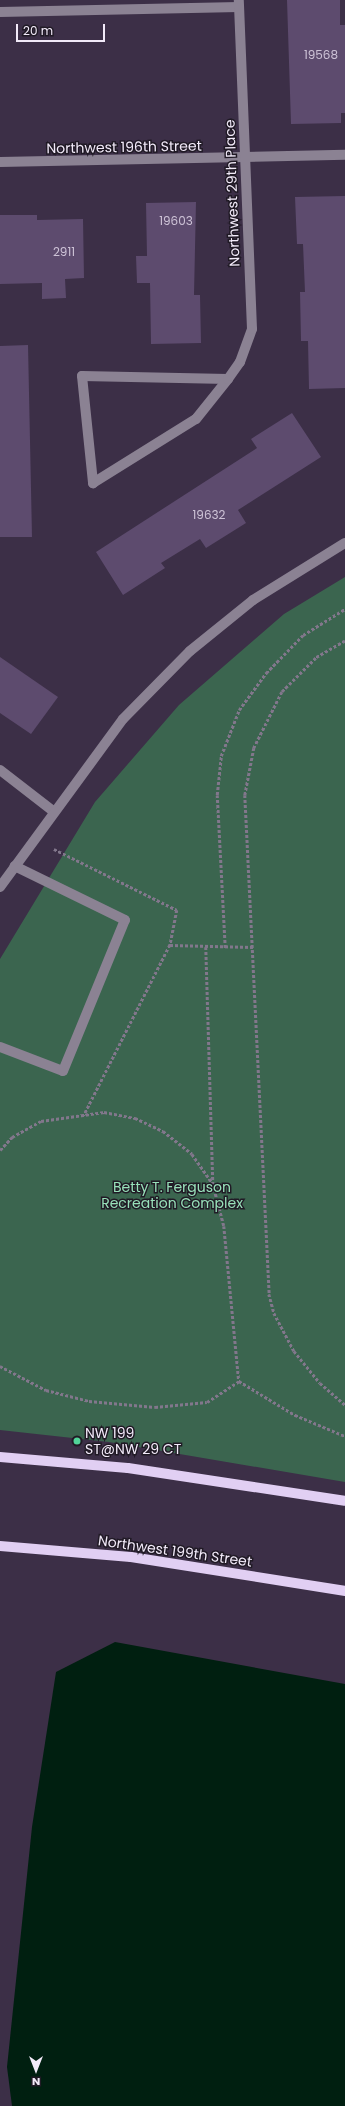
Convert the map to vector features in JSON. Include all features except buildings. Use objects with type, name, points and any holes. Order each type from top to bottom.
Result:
[{"type":"main road","points":[[0,1457],[128,1468],[345,1501]]},
{"type":"main road","name":"Northwest 199th Street","points":[[0,1546],[132,1557],[345,1591]]},
{"type":"street","points":[[0,12],[239,4]]},
{"type":"street","name":"Northwest 29th Place","points":[[228,379],[82,376],[92,483],[196,419],[228,379],[240,362],[252,330],[239,4]]},
{"type":"street","name":"Northwest 196th Street","points":[[0,162],[244,159],[345,155]]},
{"type":"street","points":[[0,888],[53,811],[122,719],[190,650],[253,600],[345,542]]},
{"type":"street","points":[[0,770],[53,811]]},
{"type":"street","points":[[0,1046],[63,1071],[125,920],[15,866]]},
{"type":"path","points":[[225,948],[217,795],[221,756],[238,710],[266,673],[304,635],[345,610]]},
{"type":"path","points":[[345,641],[316,658],[282,692],[254,748],[245,795],[269,1294],[274,1314],[294,1351],[320,1383],[345,1405]]},
{"type":"path","points":[[34,839],[177,910],[170,945],[84,1115]]},
{"type":"path","points":[[170,945],[225,948],[253,947]]},
{"type":"path","points":[[206,947],[213,1184],[224,1226],[239,1381]]},
{"type":"path","points":[[0,1150],[12,1137],[41,1121],[104,1112],[135,1118],[163,1131],[192,1154],[213,1184]]},
{"type":"path","points":[[0,1366],[46,1390],[89,1401],[155,1407],[207,1402],[239,1381]]},
{"type":"path","points":[[239,1381],[294,1414],[345,1436]]},
{"type":"green space","name":"Betty T. Ferguson Recreation Complex","points":[[345,577],[345,1482],[109,1442],[0,1430],[0,959],[95,802],[179,705],[284,614]]},
{"type":"shaded area","points":[[115,1642],[345,1684],[345,2106],[12,2106],[7,2067],[32,1827],[56,1672]]},
{"type":"place","name":"NW 199 ST@NW 29 CT","points":[[77,1441]]}]
